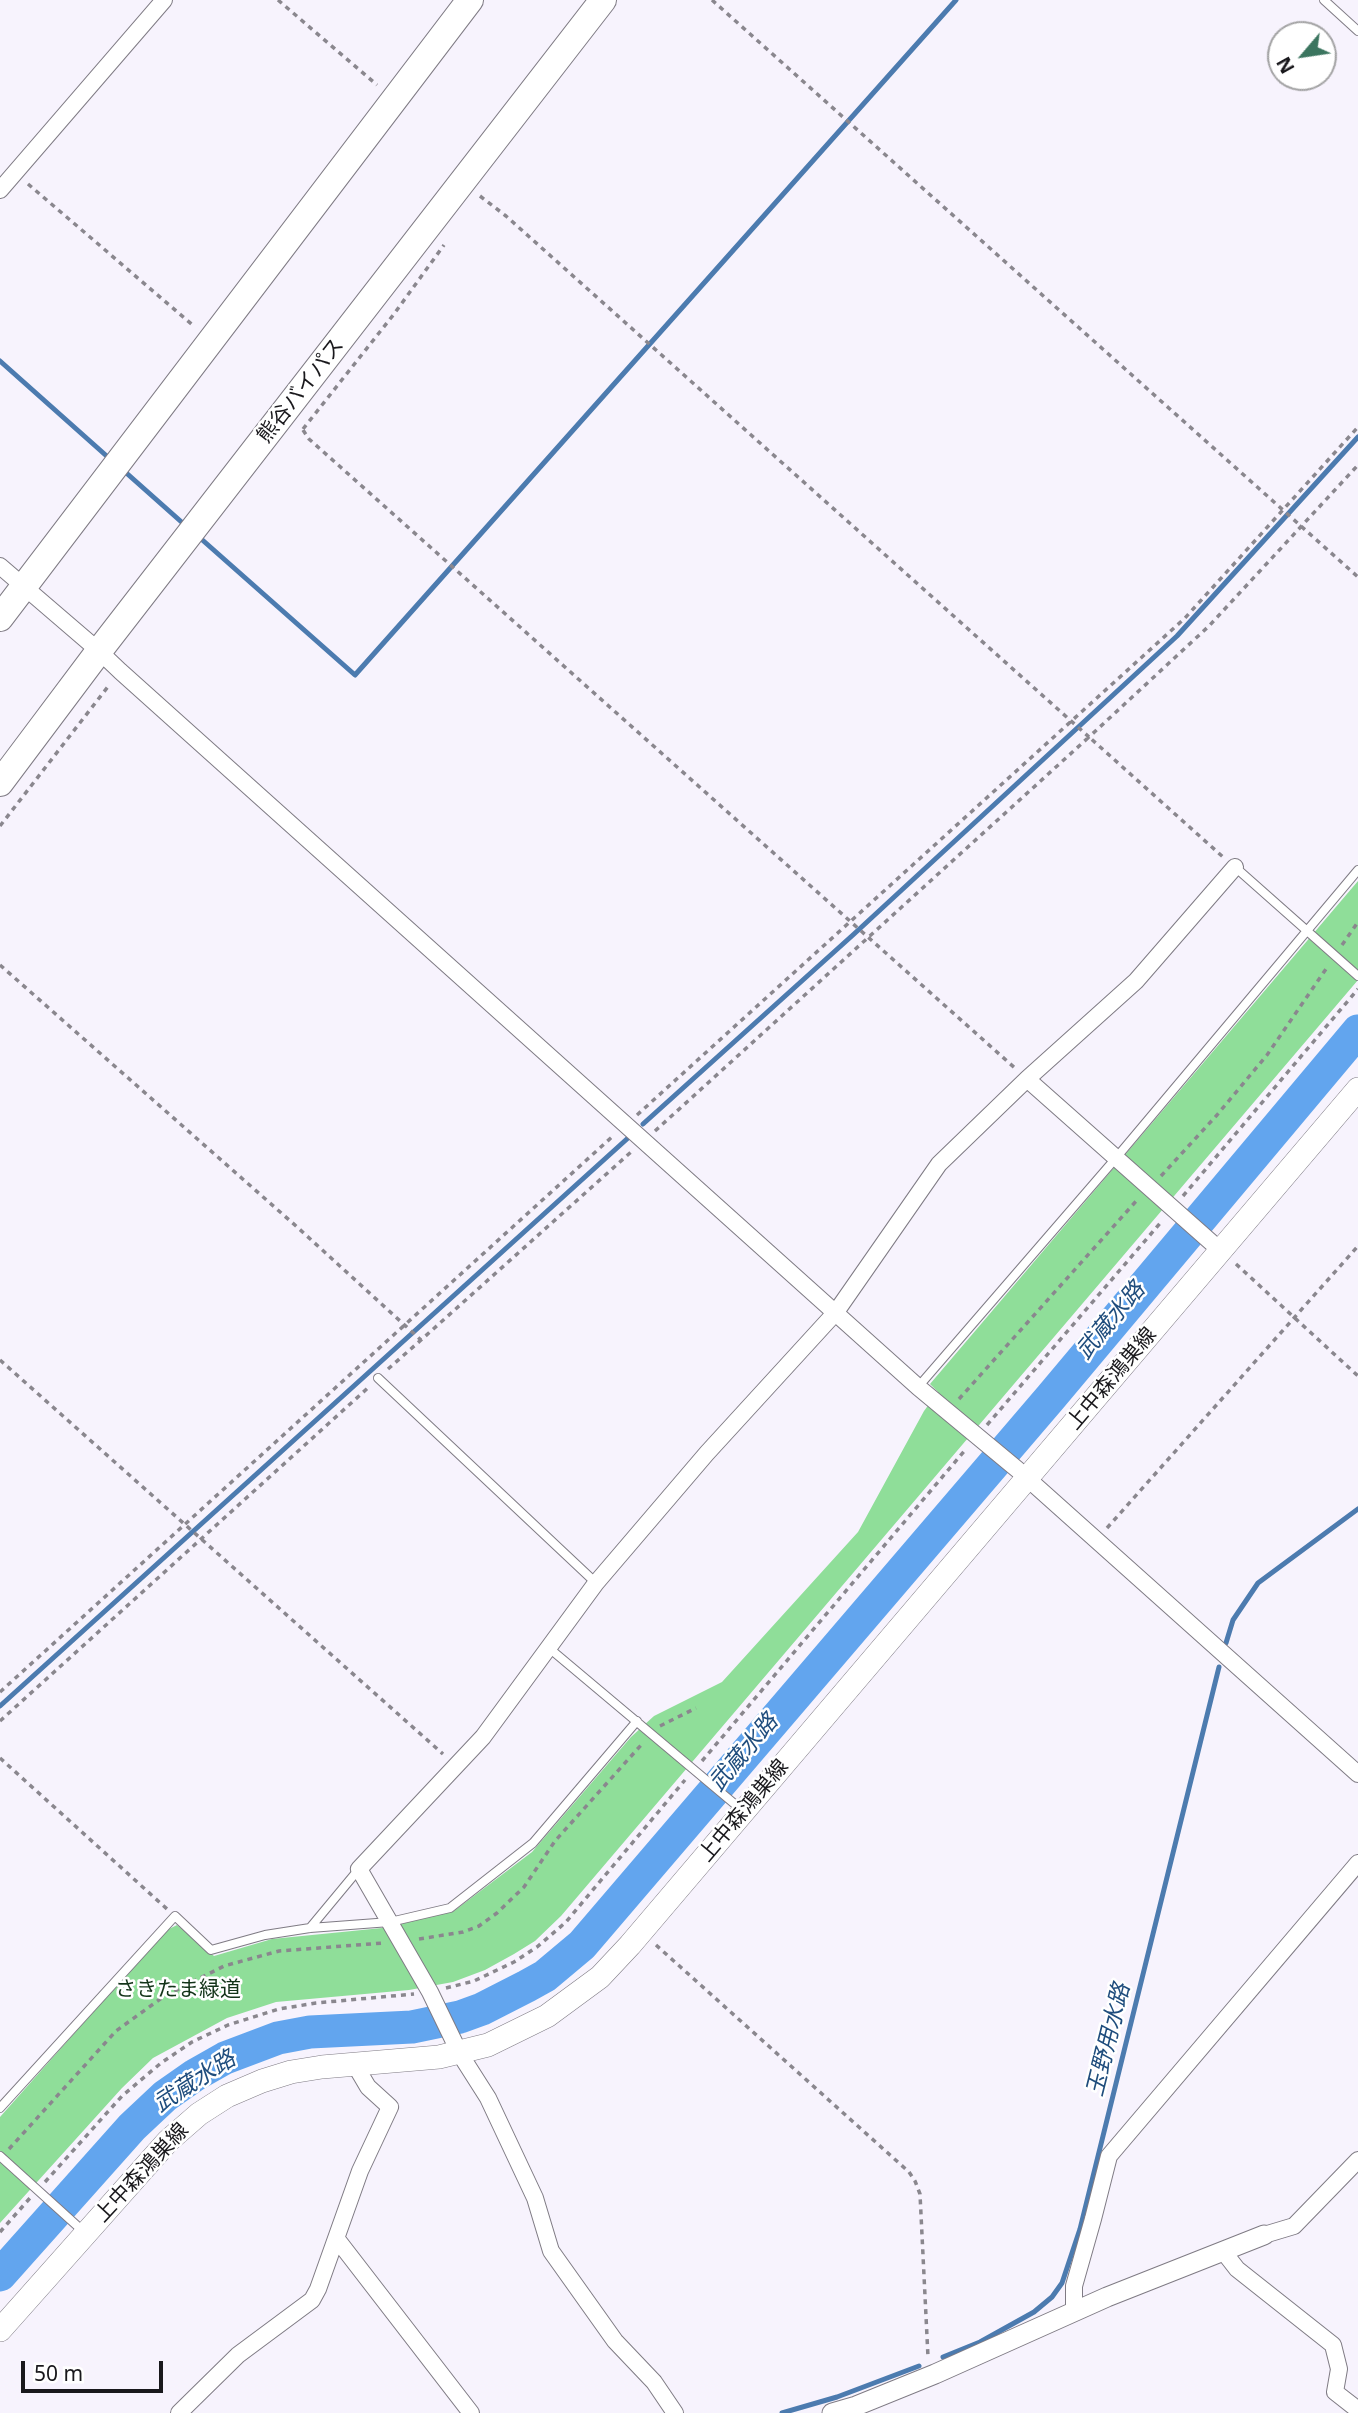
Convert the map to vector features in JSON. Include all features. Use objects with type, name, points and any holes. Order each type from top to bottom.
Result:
[{"type":"highway","points":[[0,618],[470,0]]},
{"type":"highway","name":"熊谷バイパス","points":[[0,783],[99,650],[603,0]]},
{"type":"main road","name":"上中森鴻巣線","points":[[0,2330],[79,2227],[184,2126],[214,2104],[277,2076],[322,2067],[416,2060],[455,2045],[513,2034],[563,2006],[600,1977],[641,1932],[737,1806],[1021,1472],[1215,1245],[1358,1089]]},
{"type":"street","points":[[0,190],[164,0]]},
{"type":"street","points":[[0,566],[99,650],[918,1387],[1021,1472],[1358,1774]]},
{"type":"street","points":[[675,2413],[654,2382],[615,2341],[551,2250],[524,2171],[488,2098],[455,2045],[433,1995],[359,1869],[483,1737],[596,1583],[708,1453],[836,1312],[939,1164],[1027,1079],[1136,981],[1235,867]]},
{"type":"street","points":[[1027,1079],[1215,1245]]},
{"type":"street","points":[[1074,2311],[1074,2286],[1109,2156],[1358,1863]]},
{"type":"street","points":[[179,2413],[238,2355],[312,2300],[360,2171],[390,2107],[368,2087],[355,2065]]},
{"type":"street","points":[[832,2413],[934,2374],[1074,2311],[1264,2235],[1294,2226],[1358,2160]]},
{"type":"street","points":[[336,2238],[471,2413]]},
{"type":"street","points":[[1223,2251],[1237,2269],[1333,2345],[1339,2369],[1335,2392],[1358,2410]]},
{"type":"lane","points":[[1324,0],[1358,31]]},
{"type":"lane","points":[[1235,867],[1358,976]]},
{"type":"lane","points":[[918,1387],[1116,1158],[1358,870]]},
{"type":"lane","points":[[378,1378],[596,1583]]},
{"type":"lane","points":[[549,1648],[737,1806]]},
{"type":"lane","points":[[0,2108],[175,1916],[211,1950],[265,1935],[310,1928],[390,1922],[450,1908],[533,1843],[637,1721]]},
{"type":"lane","points":[[310,1928],[359,1869]]},
{"type":"lane","points":[[0,2156],[79,2227]]},
{"type":"path","points":[[278,0],[394,100]]},
{"type":"path","points":[[712,0],[1358,577]]},
{"type":"path","points":[[15,173],[210,340]]},
{"type":"path","points":[[472,206],[480,196],[506,216],[1235,867]]},
{"type":"path","points":[[303,429],[449,239]]},
{"type":"path","points":[[296,424],[319,448],[1027,1079]]},
{"type":"path","points":[[0,1692],[626,1124],[853,923],[1185,618],[1358,427]]},
{"type":"path","points":[[0,1721],[1089,737],[1209,626],[1358,465]]},
{"type":"path","points":[[0,826],[120,671]]},
{"type":"path","points":[[0,965],[421,1340]]},
{"type":"path","points":[[1215,1245],[1358,1376]]},
{"type":"path","points":[[1096,1540],[1358,1246]]},
{"type":"path","points":[[0,1360],[456,1766]]},
{"type":"path","points":[[699,1764],[968,1447]]},
{"type":"path","points":[[0,1758],[175,1916]]},
{"type":"path","points":[[44,2182],[139,2079],[192,2042],[228,2025],[279,2009],[316,2003],[433,1995],[487,1976],[514,1962],[566,1922],[688,1776]]},
{"type":"path","points":[[641,1932],[909,2172],[915,2181],[920,2194],[927,2351],[934,2374]]},
{"type":"path","points":[[0,2232],[33,2195]]},
{"type":"green space","name":"さきたま緑道","points":[[1358,881],[1358,980],[561,1916],[535,1941],[514,1954],[485,1970],[453,1982],[409,1990],[276,2002],[227,2018],[153,2058],[122,2088],[0,2223],[0,2117],[165,1931],[177,1925],[214,1956],[272,1939],[382,1928],[454,1911],[532,1852],[631,1737],[654,1716],[722,1682],[858,1532],[924,1411],[938,1392],[930,1384]]},
{"type":"waterway","points":[[199,537],[355,675],[956,0]]},
{"type":"waterway","points":[[0,361],[110,459]]},
{"type":"waterway","points":[[643,1124],[1177,636],[1358,437]]},
{"type":"waterway","points":[[123,470],[186,526]]},
{"type":"waterway","name":"武蔵水路","points":[[0,2275],[132,2127],[165,2096],[195,2075],[225,2058],[278,2038],[310,2032],[412,2027],[460,2017],[482,2009],[545,1976],[582,1945],[1051,1397],[1358,1031]]},
{"type":"waterway","points":[[0,1706],[628,1138]]},
{"type":"waterway","name":"玉野用水路","points":[[1226,1643],[1233,1620],[1258,1583],[1358,1509]]},
{"type":"waterway","name":"玉野用水路","points":[[943,2357],[980,2342],[1034,2312],[1052,2297],[1062,2283],[1080,2229],[1219,1667]]},
{"type":"waterway","name":"玉野用水路","points":[[782,2413],[837,2397],[919,2366]]}]
